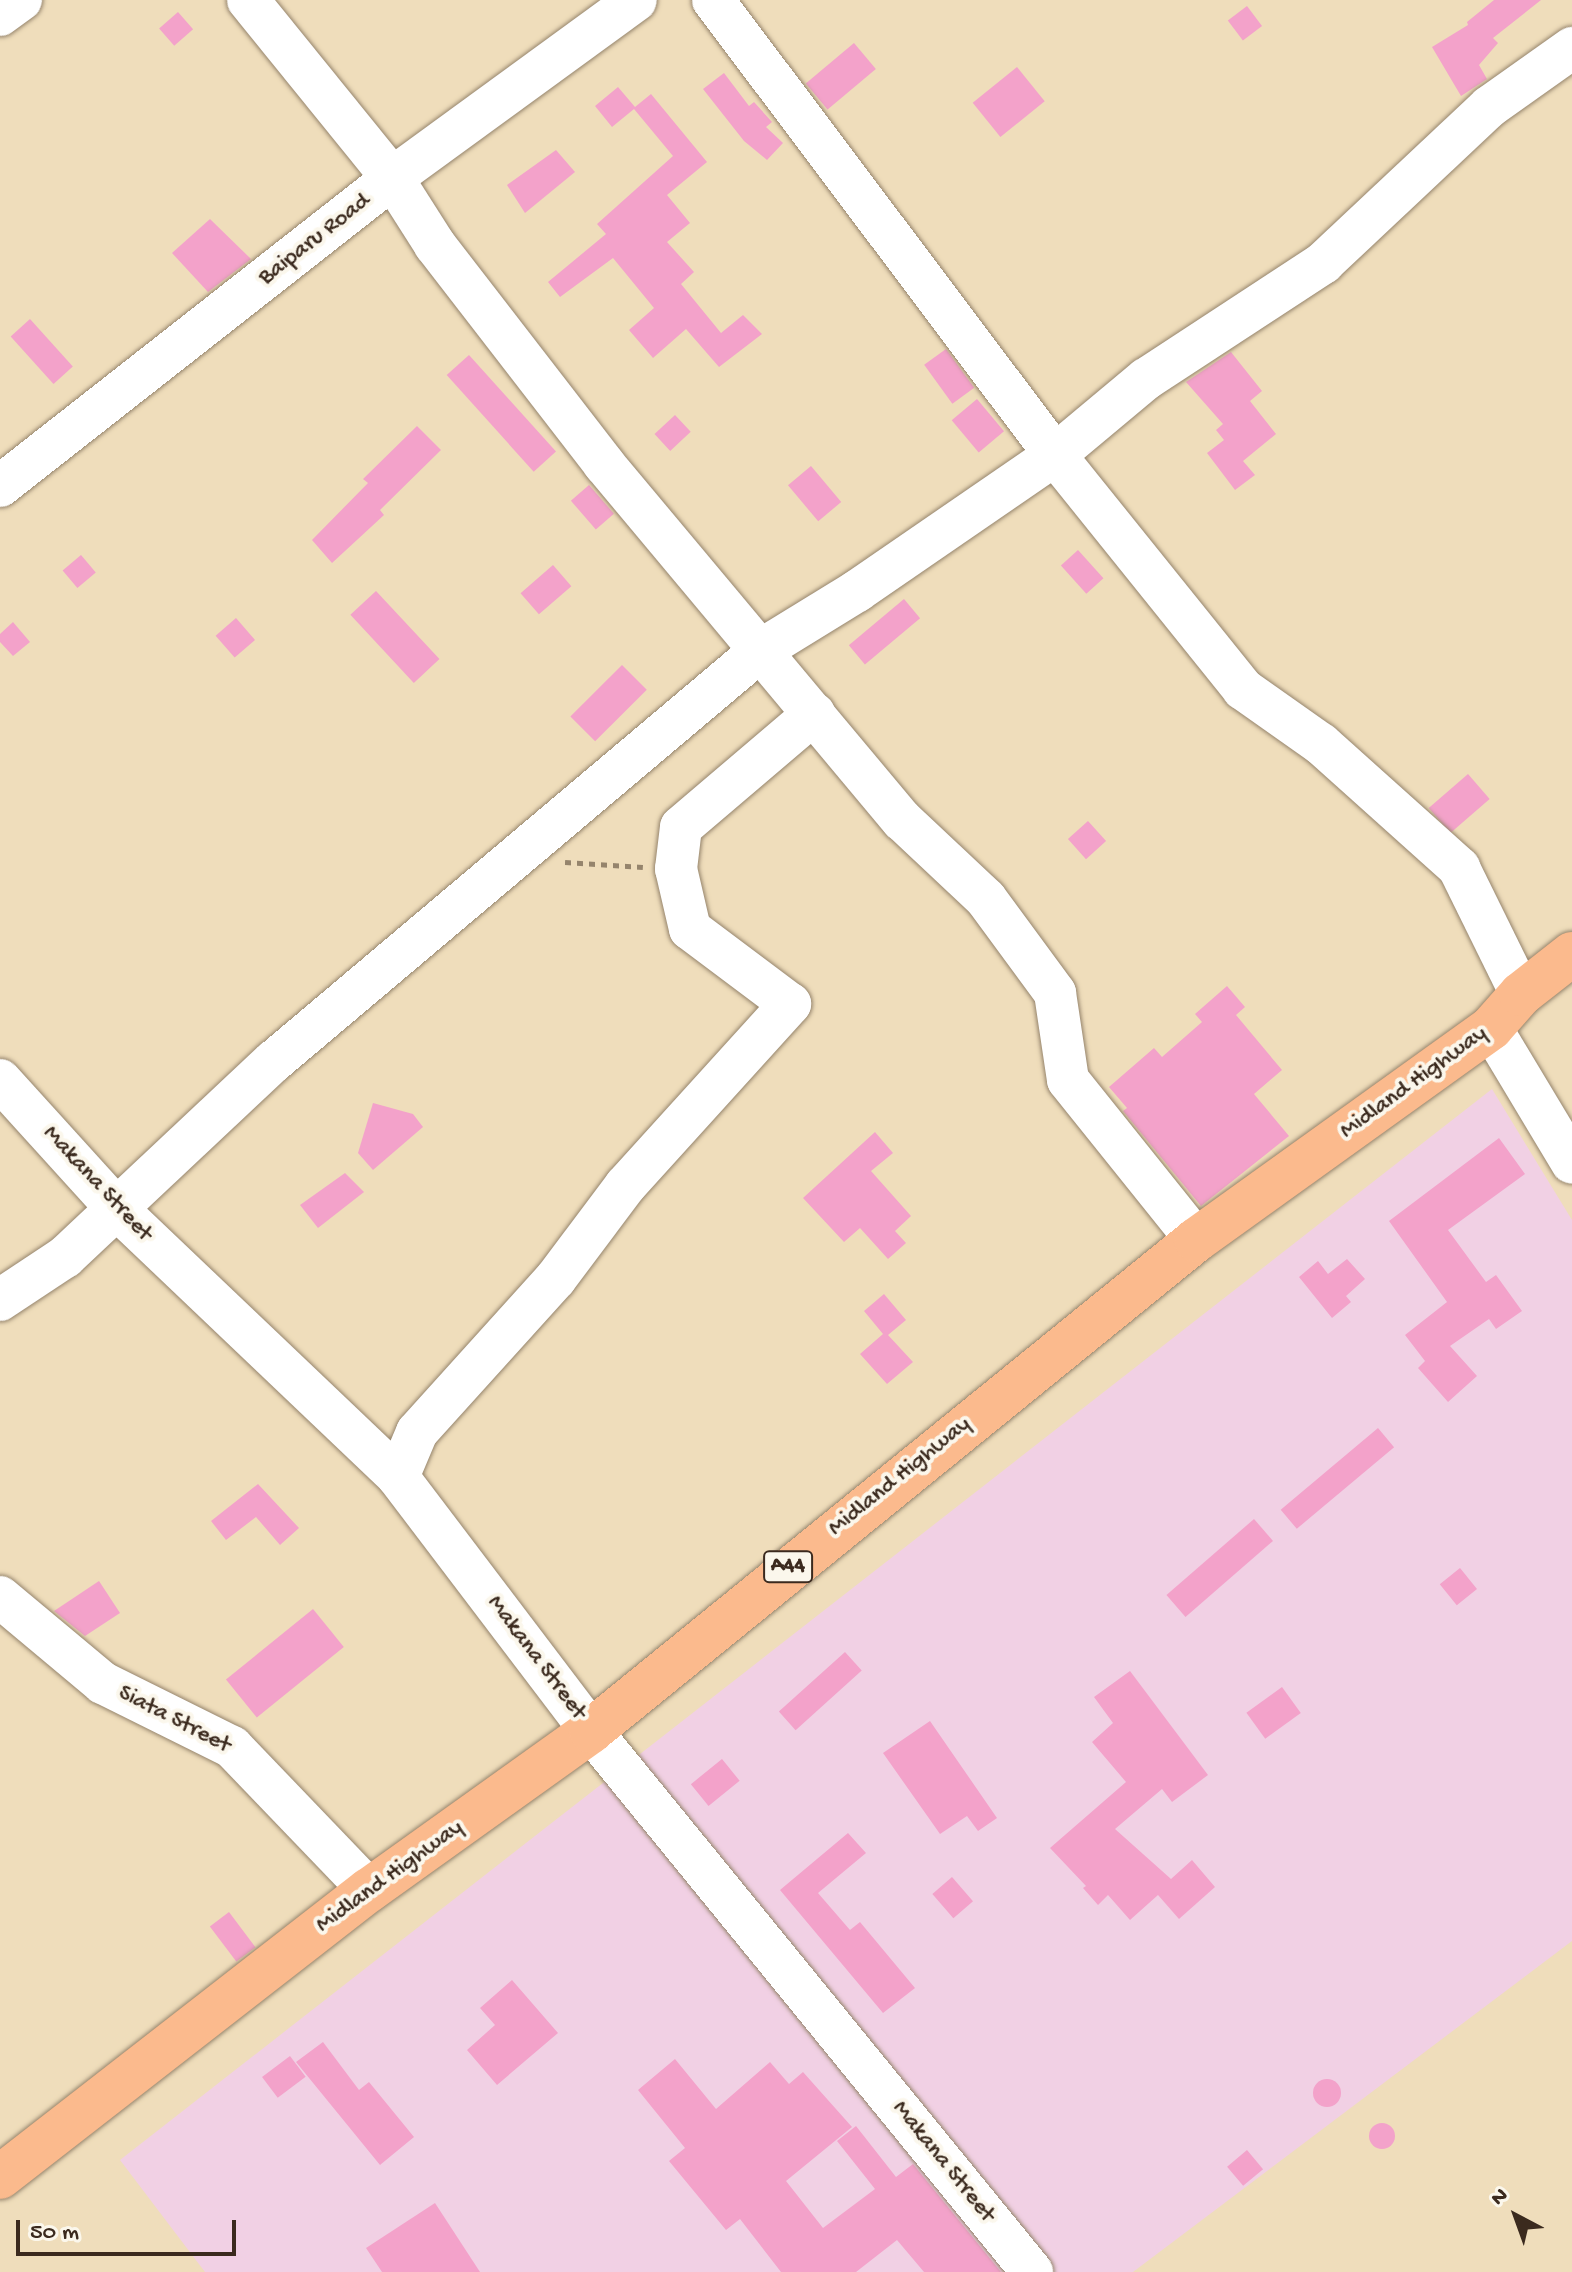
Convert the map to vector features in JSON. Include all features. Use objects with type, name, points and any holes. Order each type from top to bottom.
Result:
[{"type":"main road","name":"Midland Highway","points":[[0,2177],[369,1890],[591,1731],[1196,1240],[1491,1028],[1521,994],[1572,954]]},
{"type":"street","points":[[0,15],[21,0]]},
{"type":"street","points":[[248,0],[393,179],[435,245],[604,464],[902,820],[986,899],[1055,993],[1068,1080],[1196,1240]]},
{"type":"street","name":"Baiparu Road","points":[[0,486],[393,179],[636,0]]},
{"type":"street","points":[[713,0],[1055,455],[1243,689],[1321,744],[1459,868],[1521,994]]},
{"type":"street","points":[[0,1300],[65,1257],[274,1061],[761,650],[857,591],[1055,455],[1146,379],[1323,263],[1489,107],[1572,48]]},
{"type":"street","points":[[398,1477],[417,1432],[556,1278],[625,1186],[790,1004],[690,929],[676,869],[681,827],[814,714]]},
{"type":"street","points":[[1491,1028],[1572,1163]]},
{"type":"street","name":"Makana Street","points":[[0,1080],[117,1209],[398,1477],[591,1731],[1032,2272]]},
{"type":"street","name":"Siata Street","points":[[0,1597],[103,1683],[232,1747],[369,1890]]},
{"type":"path","points":[[522,851],[567,862],[676,869]]},
{"type":"shaded area","points":[[1492,1089],[1572,1220],[1572,1941],[1133,2272],[205,2272],[120,2160]]},
{"type":"building","points":[[1494,0],[1541,0],[1493,38],[1498,43],[1479,65],[1487,79],[1461,96],[1432,47],[1468,25],[1467,22]]},
{"type":"building","points":[[1247,6],[1262,26],[1243,40],[1228,20]]},
{"type":"building","points":[[178,12],[193,29],[174,46],[159,28]]},
{"type":"building","points":[[854,43],[876,69],[828,110],[806,83]]},
{"type":"building","points":[[1017,67],[1045,101],[1000,137],[973,103]]},
{"type":"building","points":[[724,73],[749,106],[754,102],[772,122],[766,127],[783,143],[767,160],[744,141],[703,89]]},
{"type":"building","points":[[618,87],[635,107],[651,94],[707,162],[667,195],[690,223],[667,242],[694,272],[681,284],[721,333],[743,315],[762,334],[719,367],[686,329],[653,358],[629,330],[654,308],[613,258],[560,297],[548,282],[606,234],[597,224],[673,156],[634,109],[612,127],[595,106]]},
{"type":"building","points":[[556,150],[575,172],[525,213],[507,185]]},
{"type":"building","points":[[210,219],[251,259],[208,292],[172,253]]},
{"type":"building","points":[[30,319],[73,367],[54,384],[11,336]]},
{"type":"building","points":[[946,349],[974,388],[952,404],[924,365]]},
{"type":"building","points":[[1231,352],[1262,391],[1250,401],[1276,434],[1243,461],[1255,475],[1235,490],[1207,453],[1224,440],[1216,430],[1223,424],[1186,382]]},
{"type":"building","points":[[469,355],[556,452],[534,472],[447,375]]},
{"type":"building","points":[[977,399],[1004,431],[979,452],[952,420]]},
{"type":"building","points":[[675,415],[691,432],[670,451],[655,434]]},
{"type":"building","points":[[417,426],[441,450],[380,510],[384,515],[332,563],[312,540],[368,483],[363,479]]},
{"type":"building","points":[[811,466],[841,502],[818,521],[788,485]]},
{"type":"building","points":[[589,485],[614,514],[596,529],[571,501]]},
{"type":"building","points":[[1078,550],[1103,578],[1086,594],[1061,565]]},
{"type":"building","points":[[81,555],[96,573],[77,588],[63,570]]},
{"type":"building","points":[[553,565],[571,586],[539,614],[521,593]]},
{"type":"building","points":[[376,591],[439,659],[414,683],[350,615]]},
{"type":"building","points":[[904,599],[920,618],[865,664],[849,645]]},
{"type":"building","points":[[236,618],[255,640],[235,658],[216,636]]},
{"type":"building","points":[[13,622],[30,642],[13,656],[0,642],[0,634]]},
{"type":"building","points":[[622,665],[647,690],[595,741],[570,717]]},
{"type":"building","points":[[1468,774],[1490,799],[1450,833],[1429,808]]},
{"type":"building","points":[[1088,821],[1106,841],[1086,859],[1068,839]]},
{"type":"building","points":[[1227,986],[1245,1007],[1236,1015],[1282,1070],[1254,1094],[1289,1136],[1201,1206],[1123,1111],[1127,1108],[1109,1087],[1154,1048],[1162,1057],[1202,1022],[1195,1014]]},
{"type":"building","points":[[373,1103],[413,1114],[423,1127],[373,1170],[358,1153]]},
{"type":"building","points":[[875,1132],[893,1153],[871,1171],[911,1216],[895,1231],[906,1243],[888,1259],[860,1228],[844,1242],[803,1198]]},
{"type":"building","points":[[1499,1138],[1525,1174],[1448,1230],[1486,1282],[1496,1275],[1522,1311],[1496,1329],[1489,1319],[1450,1346],[1477,1376],[1448,1402],[1418,1368],[1425,1361],[1405,1335],[1447,1302],[1389,1221]]},
{"type":"building","points":[[345,1173],[364,1192],[318,1228],[300,1205]]},
{"type":"building","points":[[1347,1259],[1365,1279],[1346,1296],[1351,1302],[1332,1318],[1299,1277],[1318,1261],[1328,1274]]},
{"type":"building","points":[[884,1294],[906,1320],[888,1335],[913,1362],[887,1384],[860,1354],[883,1334],[864,1311]]},
{"type":"building","points":[[1378,1428],[1394,1447],[1297,1529],[1281,1510]]},
{"type":"building","points":[[258,1484],[299,1528],[280,1545],[256,1517],[226,1540],[211,1521]]},
{"type":"building","points":[[1254,1519],[1273,1541],[1185,1617],[1166,1595]]},
{"type":"building","points":[[1460,1568],[1477,1589],[1457,1605],[1440,1584]]},
{"type":"building","points":[[99,1581],[120,1613],[85,1636],[54,1611]]},
{"type":"building","points":[[313,1609],[344,1647],[257,1718],[226,1679]]},
{"type":"building","points":[[845,1652],[862,1671],[796,1730],[779,1712]]},
{"type":"building","points":[[1130,1671],[1208,1775],[1172,1802],[1162,1789],[1115,1829],[1171,1879],[1192,1860],[1215,1887],[1179,1919],[1158,1895],[1130,1920],[1108,1895],[1098,1905],[1083,1888],[1086,1886],[1050,1848],[1126,1782],[1092,1742],[1113,1723],[1094,1697]]},
{"type":"building","points":[[1282,1687],[1301,1713],[1265,1739],[1246,1713]]},
{"type":"building","points":[[930,1721],[997,1818],[978,1831],[967,1816],[940,1834],[883,1753]]},
{"type":"building","points":[[722,1759],[740,1781],[709,1806],[691,1784]]},
{"type":"building","points":[[848,1833],[866,1853],[818,1893],[850,1930],[860,1922],[915,1988],[883,2013],[780,1890]]},
{"type":"building","points":[[952,1877],[973,1901],[953,1918],[932,1894]]},
{"type":"building","points":[[229,1912],[255,1947],[236,1962],[210,1926]]},
{"type":"building","points":[[512,1980],[558,2033],[497,2085],[467,2050],[495,2025],[480,2008]]},
{"type":"building","points":[[323,2042],[359,2090],[369,2082],[414,2137],[380,2165],[296,2062]]},
{"type":"building","points":[[290,2056],[306,2077],[278,2098],[262,2077]]},
{"type":"building","points":[[675,2059],[716,2109],[770,2062],[789,2084],[803,2072],[852,2127],[786,2181],[823,2228],[875,2189],[837,2141],[856,2126],[896,2177],[913,2164],[1001,2272],[924,2272],[897,2240],[856,2272],[781,2272],[740,2219],[726,2230],[669,2161],[685,2148],[638,2090]]},
{"type":"building","points":[[1327,2079],[1337,2083],[1341,2093],[1337,2103],[1327,2107],[1317,2103],[1313,2093],[1317,2083]]},
{"type":"building","points":[[1382,2123],[1391,2127],[1395,2136],[1391,2145],[1382,2149],[1373,2145],[1369,2136],[1373,2127]]},
{"type":"building","points":[[1247,2150],[1263,2169],[1243,2186],[1227,2167]]},
{"type":"building","points":[[435,2203],[480,2272],[382,2272],[366,2248]]}]
